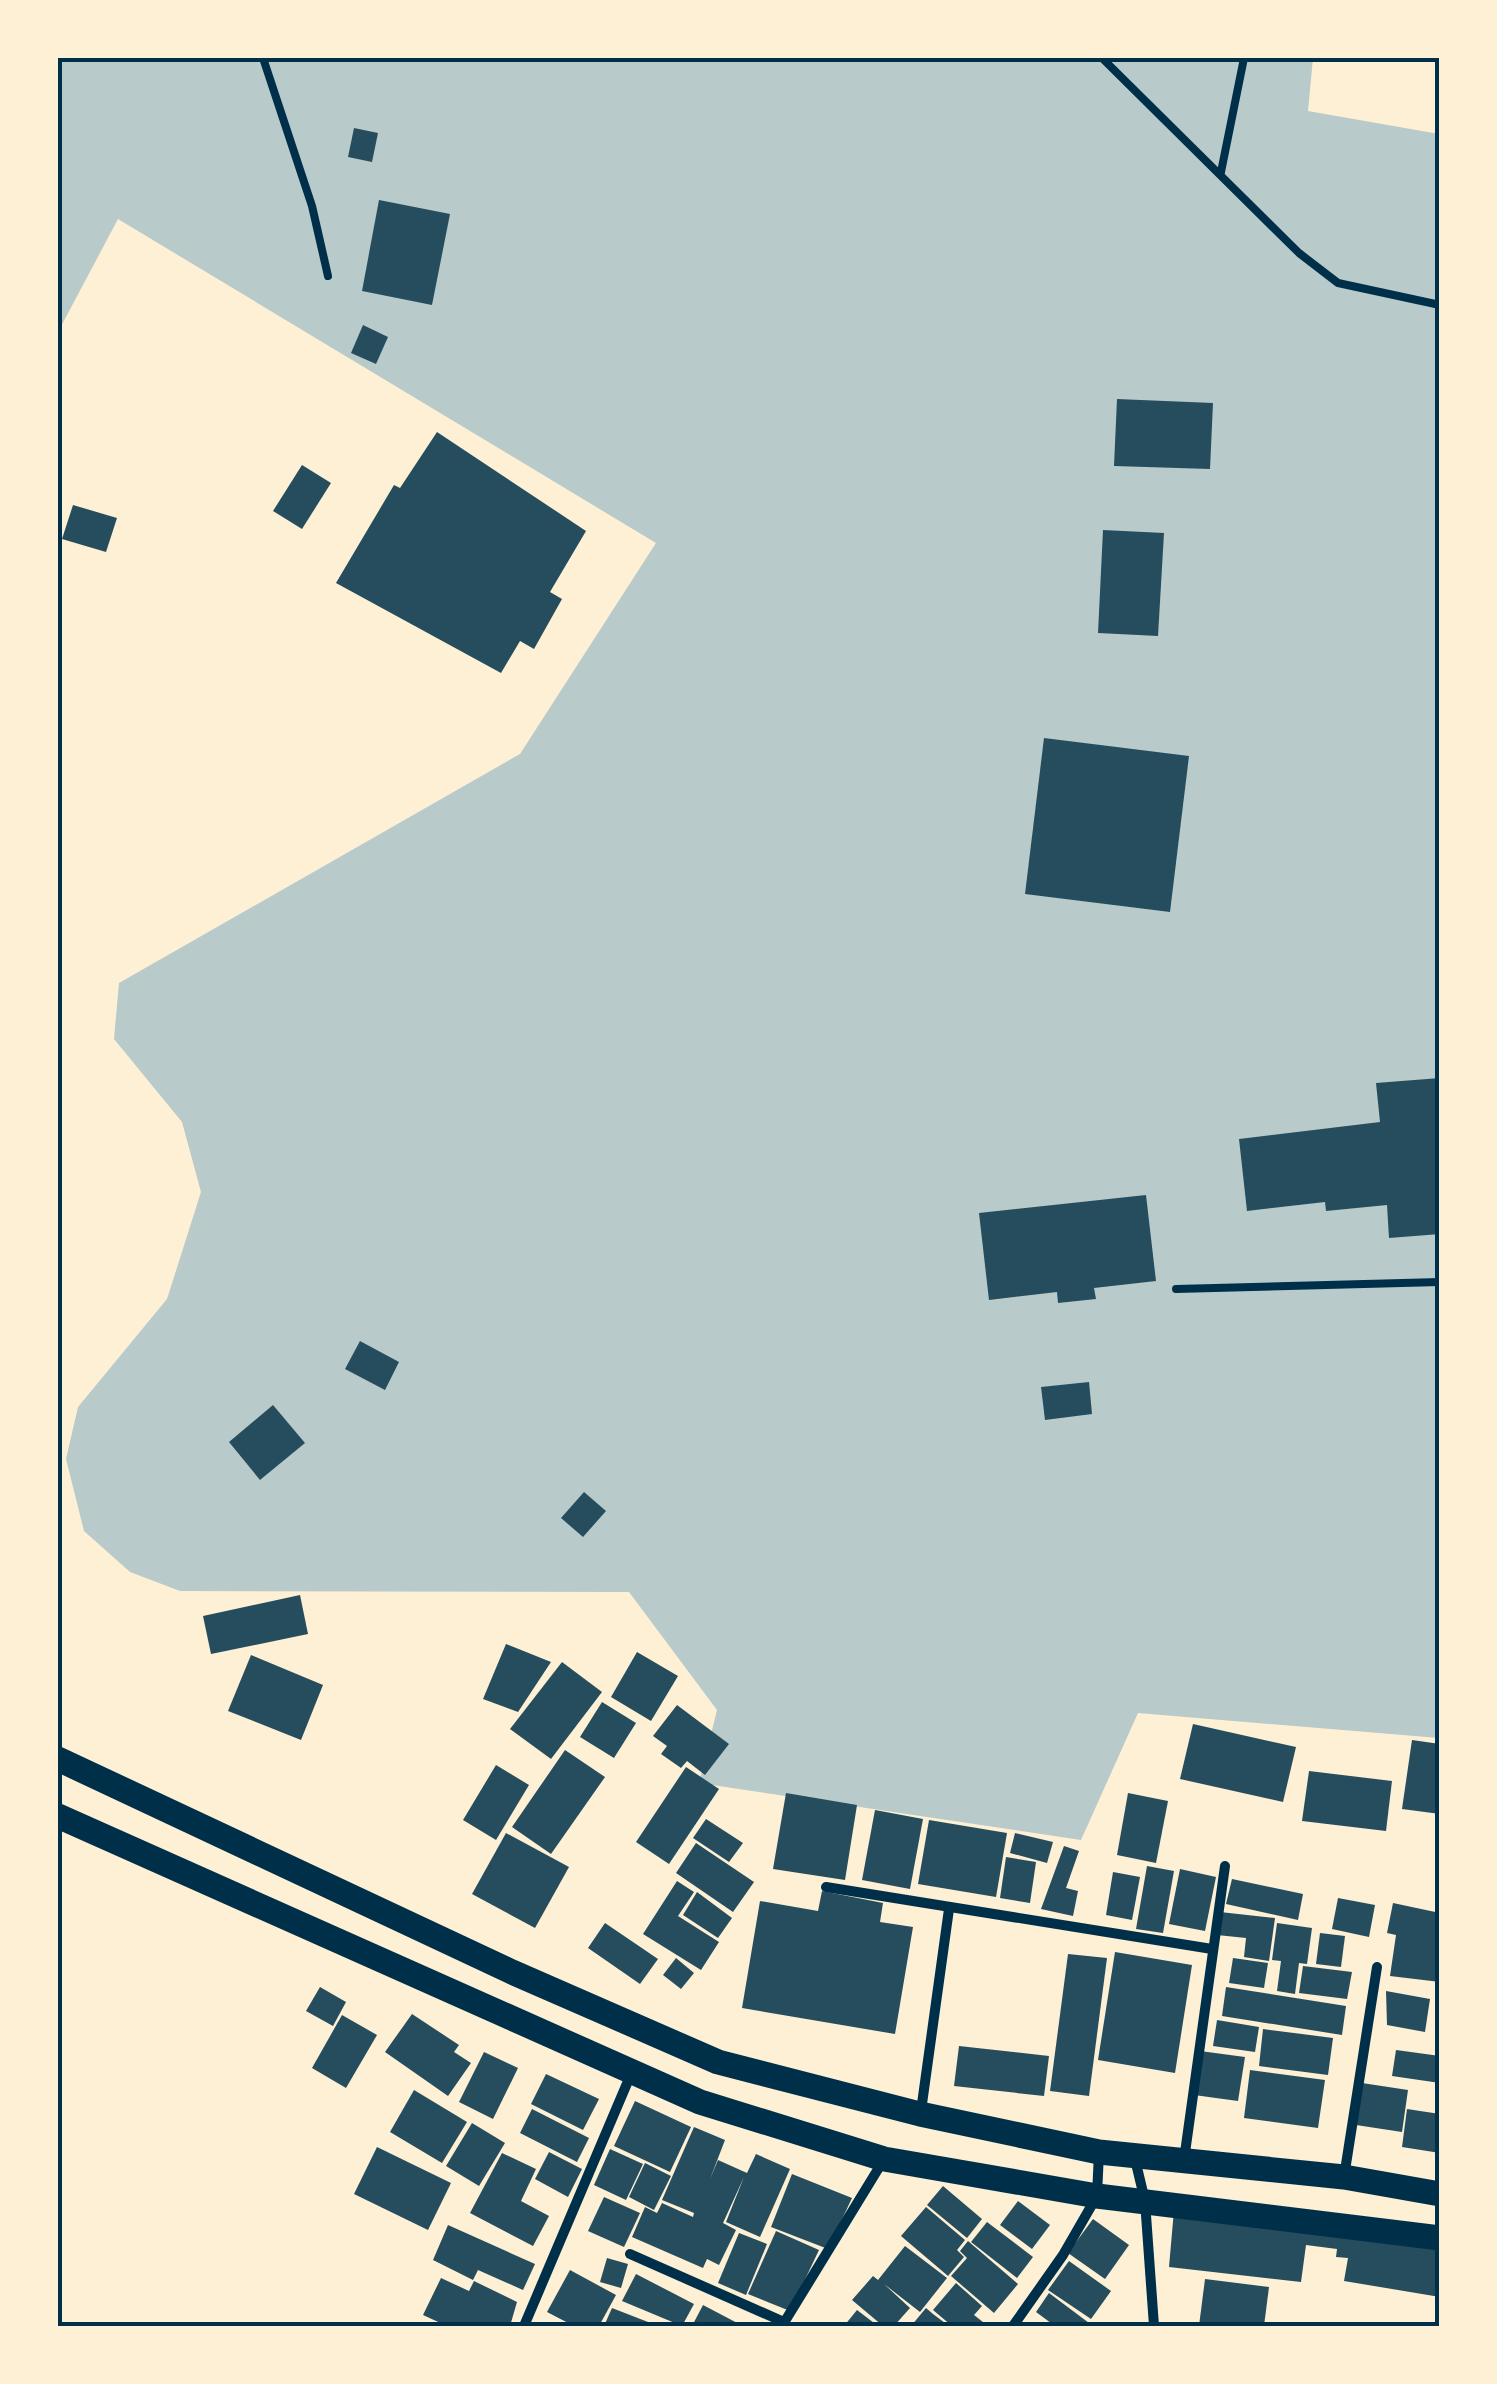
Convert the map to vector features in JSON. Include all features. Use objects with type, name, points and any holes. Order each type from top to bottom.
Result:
[{"type":"main road","points":[[58,1758],[512,1972],[718,2062],[920,2114],[1099,2152],[1344,2177],[1440,2194]]},
{"type":"main road","points":[[58,1816],[700,2102],[884,2159],[1097,2196],[1440,2238]]},
{"type":"main road","points":[[700,2102],[718,2062]]},
{"type":"street","points":[[1184,2160],[1224,1866]]},
{"type":"street","points":[[826,1887],[1212,1949]]},
{"type":"street","points":[[920,2114],[948,1909]]},
{"type":"street","points":[[1344,2177],[1377,1966]]},
{"type":"street","points":[[524,2326],[632,2073]]},
{"type":"street","points":[[1013,2326],[1097,2196],[1099,2152]]},
{"type":"street","points":[[1134,2155],[1145,2201],[1154,2326]]},
{"type":"street","points":[[630,2254],[783,2324],[884,2159]]},
{"type":"lane","points":[[264,58],[312,206],[328,276]]},
{"type":"lane","points":[[1102,58],[1299,253],[1338,283],[1440,305]]},
{"type":"lane","points":[[1221,172],[1244,58]]},
{"type":"lane","points":[[1176,1289],[1440,1282]]},
{"type":"shaded area","points":[[58,58],[1313,58],[1308,111],[1439,134],[1439,1738],[1138,1713],[1081,1840],[699,1783],[717,1710],[629,1592],[180,1591],[130,1572],[84,1531],[66,1459],[78,1407],[167,1299],[201,1192],[182,1122],[114,1039],[119,983],[520,754],[656,543],[118,219],[58,332]]},
{"type":"building","points":[[354,128],[378,133],[372,162],[348,157]]},
{"type":"building","points":[[379,200],[450,214],[432,305],[362,291]]},
{"type":"building","points":[[363,325],[388,337],[376,364],[351,353]]},
{"type":"building","points":[[1117,399],[1213,403],[1210,469],[1114,466]]},
{"type":"building","points":[[437,432],[586,531],[550,592],[562,599],[534,649],[520,641],[501,673],[336,583],[394,485],[400,488]]},
{"type":"building","points":[[302,465],[331,483],[302,529],[273,511]]},
{"type":"building","points":[[73,505],[117,518],[106,552],[62,539]]},
{"type":"building","points":[[1103,530],[1164,533],[1158,636],[1098,633]]},
{"type":"building","points":[[1044,738],[1189,756],[1170,912],[1025,894]]},
{"type":"building","points":[[1440,1078],[1440,1234],[1389,1238],[1387,1205],[1326,1211],[1325,1202],[1247,1211],[1239,1139],[1380,1122],[1376,1083]]},
{"type":"building","points":[[1146,1195],[1156,1281],[1094,1288],[1096,1299],[1058,1303],[1057,1292],[989,1300],[979,1213]]},
{"type":"building","points":[[360,1341],[399,1362],[385,1390],[345,1369]]},
{"type":"building","points":[[1089,1382],[1092,1414],[1045,1420],[1041,1387]]},
{"type":"building","points":[[273,1405],[305,1443],[260,1480],[229,1442]]},
{"type":"building","points":[[584,1492],[606,1511],[583,1537],[561,1518]]},
{"type":"building","points":[[300,1595],[308,1634],[211,1654],[203,1616]]},
{"type":"building","points":[[506,1644],[551,1662],[518,1712],[483,1699]]},
{"type":"building","points":[[637,1652],[678,1676],[651,1721],[611,1697]]},
{"type":"building","points":[[251,1655],[323,1685],[301,1740],[228,1711]]},
{"type":"building","points":[[562,1662],[602,1692],[551,1759],[510,1729]]},
{"type":"building","points":[[602,1702],[636,1723],[614,1758],[580,1737]]},
{"type":"building","points":[[677,1705],[729,1744],[705,1775],[687,1761],[681,1768],[661,1754],[667,1746],[653,1736]]},
{"type":"building","points":[[1193,1724],[1296,1747],[1283,1802],[1180,1779]]},
{"type":"building","points":[[1412,1740],[1440,1744],[1440,1814],[1402,1809]]},
{"type":"building","points":[[565,1750],[605,1777],[551,1854],[512,1827]]},
{"type":"building","points":[[496,1765],[529,1785],[496,1840],[463,1820]]},
{"type":"building","points":[[686,1767],[719,1789],[669,1864],[636,1842]]},
{"type":"building","points":[[1309,1771],[1392,1781],[1386,1831],[1302,1821]]},
{"type":"building","points":[[786,1793],[857,1805],[845,1880],[773,1869]]},
{"type":"building","points":[[1128,1793],[1168,1801],[1156,1863],[1117,1855]]},
{"type":"building","points":[[875,1810],[923,1819],[910,1889],[862,1880]]},
{"type":"building","points":[[706,1819],[743,1843],[729,1862],[693,1838]]},
{"type":"building","points":[[929,1820],[1007,1833],[996,1897],[918,1884]]},
{"type":"building","points":[[506,1833],[569,1867],[535,1928],[472,1894]]},
{"type":"building","points":[[1015,1833],[1053,1842],[1047,1863],[1010,1853]]},
{"type":"building","points":[[696,1843],[754,1882],[733,1912],[676,1873]]},
{"type":"building","points":[[1064,1846],[1079,1851],[1066,1888],[1078,1891],[1073,1916],[1041,1909]]},
{"type":"building","points":[[1006,1857],[1036,1862],[1030,1903],[1000,1898]]},
{"type":"building","points":[[1147,1866],[1174,1871],[1163,1933],[1136,1929]]},
{"type":"building","points":[[1180,1869],[1216,1877],[1205,1931],[1169,1924]]},
{"type":"building","points":[[1113,1872],[1140,1877],[1132,1920],[1106,1915]]},
{"type":"building","points":[[1232,1879],[1303,1894],[1298,1920],[1226,1904]]},
{"type":"building","points":[[677,1881],[694,1892],[678,1916],[719,1942],[701,1970],[643,1934]]},
{"type":"building","points":[[822,1891],[883,1903],[880,1922],[913,1927],[895,2034],[742,2008],[760,1901],[818,1911]]},
{"type":"building","points":[[697,1892],[732,1918],[718,1938],[683,1915]]},
{"type":"building","points":[[1338,1898],[1375,1905],[1369,1937],[1332,1929]]},
{"type":"building","points":[[1393,1903],[1440,1913],[1440,1982],[1390,1976],[1396,1935],[1387,1933]]},
{"type":"building","points":[[1220,1912],[1275,1918],[1269,1961],[1244,1957],[1246,1938],[1217,1935]]},
{"type":"building","points":[[605,1923],[658,1959],[640,1984],[588,1948]]},
{"type":"building","points":[[1277,1923],[1312,1928],[1307,1964],[1299,1963],[1295,1994],[1277,1991],[1281,1961],[1272,1960]]},
{"type":"building","points":[[1320,1933],[1345,1936],[1341,1967],[1316,1964]]},
{"type":"building","points":[[1115,1952],[1192,1965],[1175,2073],[1098,2060]]},
{"type":"building","points":[[1068,1954],[1107,1958],[1089,2096],[1050,2091]]},
{"type":"building","points":[[676,1958],[694,1973],[681,1989],[663,1975]]},
{"type":"building","points":[[1233,1958],[1268,1963],[1264,1988],[1229,1983]]},
{"type":"building","points":[[1303,1966],[1352,1972],[1347,1999],[1299,1993]]},
{"type":"building","points":[[320,1987],[346,2002],[333,2026],[306,2011]]},
{"type":"building","points":[[1226,1987],[1346,2006],[1342,2035],[1222,2016]]},
{"type":"building","points":[[1386,1991],[1430,1999],[1425,2032],[1387,2025]]},
{"type":"building","points":[[412,2014],[459,2045],[454,2052],[471,2063],[448,2096],[385,2052]]},
{"type":"building","points":[[342,2015],[377,2035],[346,2088],[312,2068]]},
{"type":"building","points":[[1217,2020],[1259,2027],[1255,2052],[1213,2046]]},
{"type":"building","points":[[1263,2029],[1333,2038],[1328,2075],[1259,2066]]},
{"type":"building","points":[[959,2046],[1049,2056],[1044,2096],[954,2086]]},
{"type":"building","points":[[1396,2050],[1440,2056],[1440,2083],[1392,2076]]},
{"type":"building","points":[[1200,2051],[1245,2057],[1238,2101],[1194,2095]]},
{"type":"building","points":[[484,2052],[518,2068],[493,2119],[459,2102]]},
{"type":"building","points":[[1250,2070],[1325,2080],[1318,2128],[1244,2118]]},
{"type":"building","points":[[546,2074],[599,2099],[583,2130],[531,2104]]},
{"type":"building","points":[[1362,2083],[1408,2090],[1402,2132],[1356,2125]]},
{"type":"building","points":[[414,2090],[467,2122],[442,2163],[390,2132]]},
{"type":"building","points":[[635,2101],[691,2127],[670,2172],[614,2146]]},
{"type":"building","points":[[532,2109],[589,2138],[577,2162],[520,2133]]},
{"type":"building","points":[[1407,2109],[1440,2114],[1440,2153],[1402,2147]]},
{"type":"building","points":[[472,2123],[505,2143],[479,2186],[446,2166]]},
{"type":"building","points":[[694,2127],[725,2140],[710,2179],[718,2160],[747,2173],[756,2154],[790,2169],[760,2237],[726,2222],[744,2177],[723,2223],[736,2230],[719,2265],[707,2259],[703,2268],[632,2237],[645,2207],[657,2213],[662,2203],[693,2217],[694,2213],[662,2200]]},
{"type":"building","points":[[377,2147],[451,2183],[428,2230],[354,2194]]},
{"type":"building","points":[[610,2149],[643,2164],[626,2200],[594,2185]]},
{"type":"building","points":[[549,2152],[582,2169],[568,2197],[535,2179]]},
{"type":"building","points":[[502,2153],[536,2169],[521,2201],[549,2216],[533,2246],[470,2213]]},
{"type":"building","points":[[645,2163],[671,2176],[654,2210],[629,2197]]},
{"type":"building","points":[[792,2174],[852,2198],[828,2249],[771,2227]]},
{"type":"building","points":[[943,2186],[982,2219],[967,2238],[927,2205]]},
{"type":"building","points":[[604,2197],[640,2213],[624,2247],[588,2231]]},
{"type":"building","points":[[1018,2201],[1050,2225],[1032,2249],[1000,2225]]},
{"type":"building","points":[[926,2207],[965,2240],[957,2250],[964,2257],[948,2276],[901,2236]]},
{"type":"building","points":[[1174,2210],[1440,2250],[1440,2297],[1344,2281],[1348,2258],[1336,2257],[1337,2249],[1306,2245],[1301,2282],[1169,2267]]},
{"type":"building","points":[[1093,2219],[1129,2245],[1105,2279],[1068,2253]]},
{"type":"building","points":[[987,2222],[1033,2257],[1017,2278],[971,2242]]},
{"type":"building","points":[[448,2225],[535,2264],[523,2290],[478,2270],[473,2280],[433,2260]]},
{"type":"building","points":[[776,2231],[819,2250],[790,2311],[748,2294]]},
{"type":"building","points":[[739,2233],[767,2244],[746,2295],[718,2283]]},
{"type":"building","points":[[968,2241],[1018,2284],[994,2313],[951,2276],[967,2258],[960,2251]]},
{"type":"building","points":[[905,2246],[947,2278],[920,2312],[884,2284],[910,2308],[894,2326],[883,2326],[852,2300],[873,2276],[878,2280]]},
{"type":"building","points":[[607,2258],[628,2264],[621,2288],[600,2282]]},
{"type":"building","points":[[1069,2261],[1111,2291],[1091,2319],[1048,2290]]},
{"type":"building","points":[[570,2270],[616,2295],[599,2326],[574,2326],[547,2312]]},
{"type":"building","points":[[636,2274],[694,2304],[682,2326],[622,2301]]},
{"type":"building","points":[[441,2278],[469,2291],[474,2281],[517,2302],[510,2326],[447,2326],[423,2315]]},
{"type":"building","points":[[1205,2279],[1269,2287],[1264,2326],[1199,2326]]},
{"type":"building","points":[[956,2283],[982,2306],[974,2315],[988,2326],[952,2326],[933,2310]]},
{"type":"building","points":[[1049,2293],[1093,2326],[1055,2326],[1036,2312]]},
{"type":"building","points":[[703,2305],[743,2326],[692,2326]]},
{"type":"building","points":[[612,2308],[648,2322],[646,2326],[604,2326]]},
{"type":"building","points":[[926,2308],[933,2314],[949,2326],[911,2326]]},
{"type":"building","points":[[857,2310],[878,2326],[844,2326]]}]
